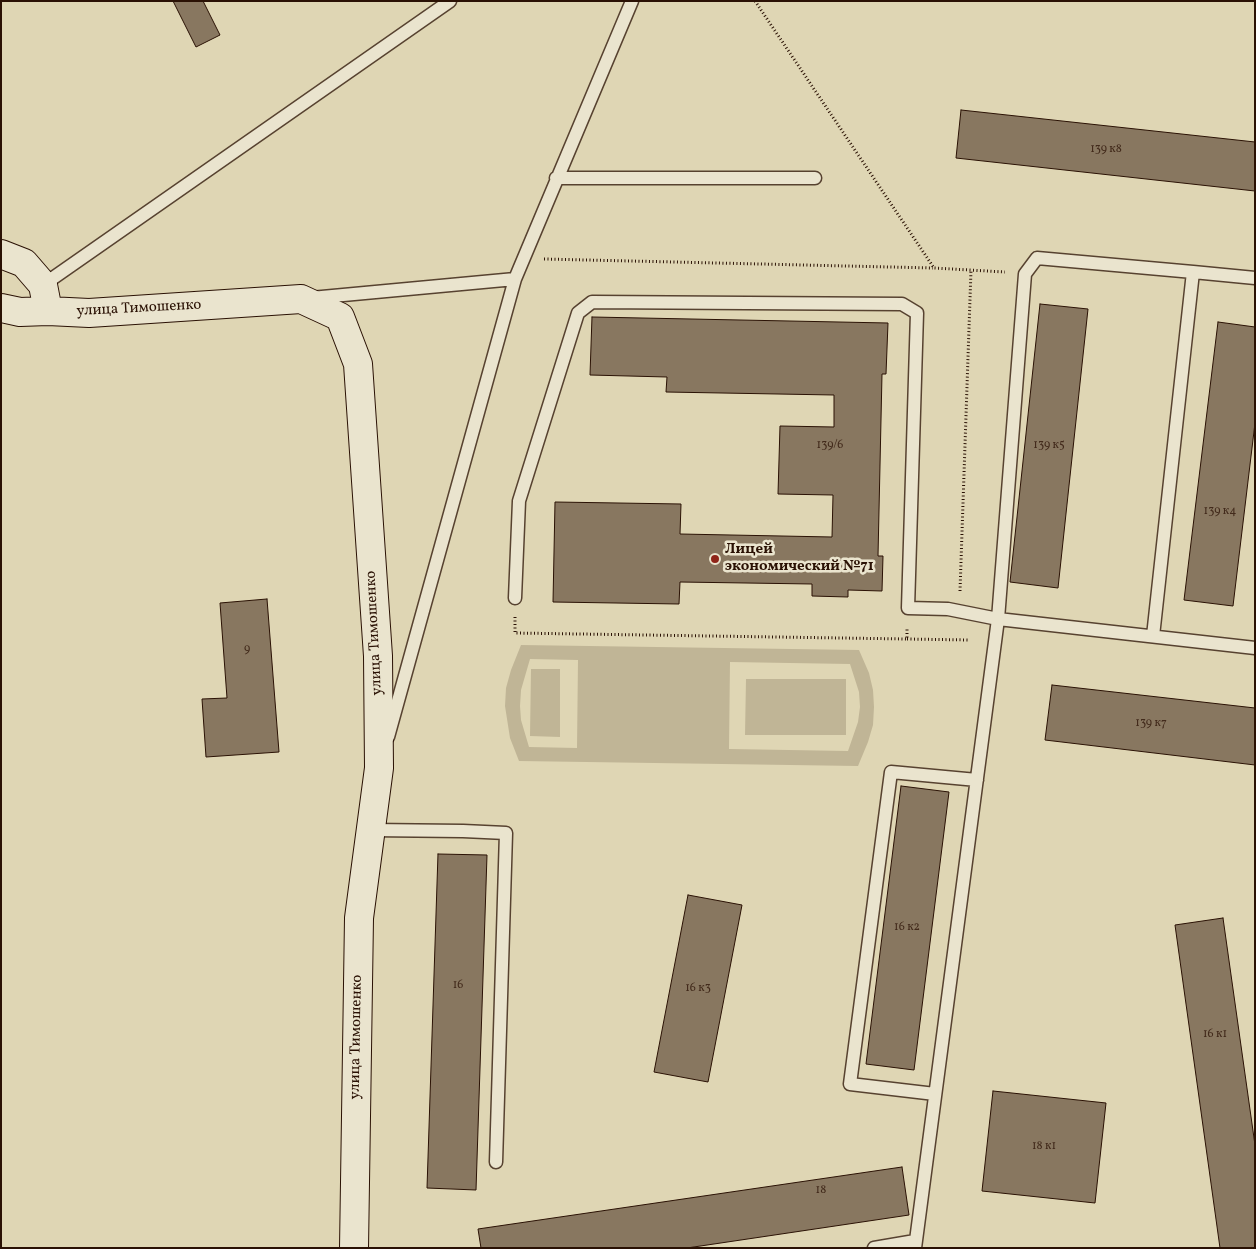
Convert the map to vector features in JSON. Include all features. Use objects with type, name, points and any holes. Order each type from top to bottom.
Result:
[{"type":"street","points":[[1,254],[24,263],[46,298]]},
{"type":"street","name":"улица Тимошенко","points":[[1,308],[20,312],[46,298],[89,313],[301,299],[340,317],[358,364],[378,656],[379,768],[358,918],[354,1248]]},
{"type":"lane","points":[[46,298],[450,1]]},
{"type":"lane","points":[[379,768],[515,279],[632,1]]},
{"type":"lane","points":[[556,178],[815,178]]},
{"type":"lane","points":[[874,1248],[915,1244],[998,619],[1025,274],[1037,258],[1255,278]]},
{"type":"lane","points":[[1154,636],[1193,272]]},
{"type":"lane","points":[[301,299],[515,279]]},
{"type":"lane","points":[[515,598],[519,501],[578,313],[592,302],[902,304],[917,314],[908,608],[959,611],[998,619],[1255,648]]},
{"type":"lane","points":[[935,1094],[850,1084],[891,772],[977,780]]},
{"type":"lane","points":[[370,830],[506,833],[496,1162]]},
{"type":"path","points":[[755,1],[934,268]]},
{"type":"path","points":[[523,258],[934,268],[1025,274]]},
{"type":"path","points":[[959,611],[971,270]]},
{"type":"path","points":[[515,598],[515,632],[969,640]]},
{"type":"path","points":[[907,639],[908,608]]},
{"type":"shaded area","points":[[521,645],[859,650],[869,673],[873,690],[873,725],[858,766],[519,761],[510,738],[505,706],[506,688]],"holes":[[[530,659],[578,660],[577,748],[529,747],[521,720],[520,706],[521,690]],[[730,662],[850,664],[859,692],[860,707],[858,722],[848,751],[729,749]]]},
{"type":"shaded area","points":[[531,669],[560,669],[560,737],[530,736]]},
{"type":"shaded area","points":[[746,679],[846,679],[846,735],[745,735]]},
{"type":"building","points":[[173,1],[203,1],[220,35],[196,47]]},
{"type":"building","points":[[961,110],[1255,142],[1255,191],[956,158]]},
{"type":"building","points":[[1040,304],[1088,309],[1058,588],[1010,582]]},
{"type":"building","points":[[592,317],[888,323],[886,374],[882,374],[878,556],[883,556],[882,591],[848,590],[848,597],[812,596],[812,584],[680,582],[679,604],[553,602],[555,502],[681,504],[680,534],[832,537],[833,495],[778,494],[780,426],[834,427],[834,395],[666,392],[667,377],[590,375]]},
{"type":"building","points":[[1218,322],[1255,327],[1255,423],[1233,606],[1184,600]]},
{"type":"building","points":[[267,599],[279,752],[206,757],[202,699],[227,698],[220,603]]},
{"type":"building","points":[[1052,685],[1255,708],[1255,765],[1045,740]]},
{"type":"building","points":[[901,786],[949,792],[914,1070],[866,1064]]},
{"type":"building","points":[[438,854],[487,855],[476,1190],[427,1188]]},
{"type":"building","points":[[688,895],[742,905],[708,1082],[654,1072]]},
{"type":"building","points":[[1223,918],[1255,1145],[1255,1248],[1220,1248],[1175,925]]},
{"type":"building","points":[[993,1091],[1106,1103],[1095,1203],[982,1191]]},
{"type":"building","points":[[902,1167],[909,1215],[687,1248],[481,1248],[478,1229]]},
{"type":"place","name":"Лицей экономический №71","points":[[715,559]]}]
